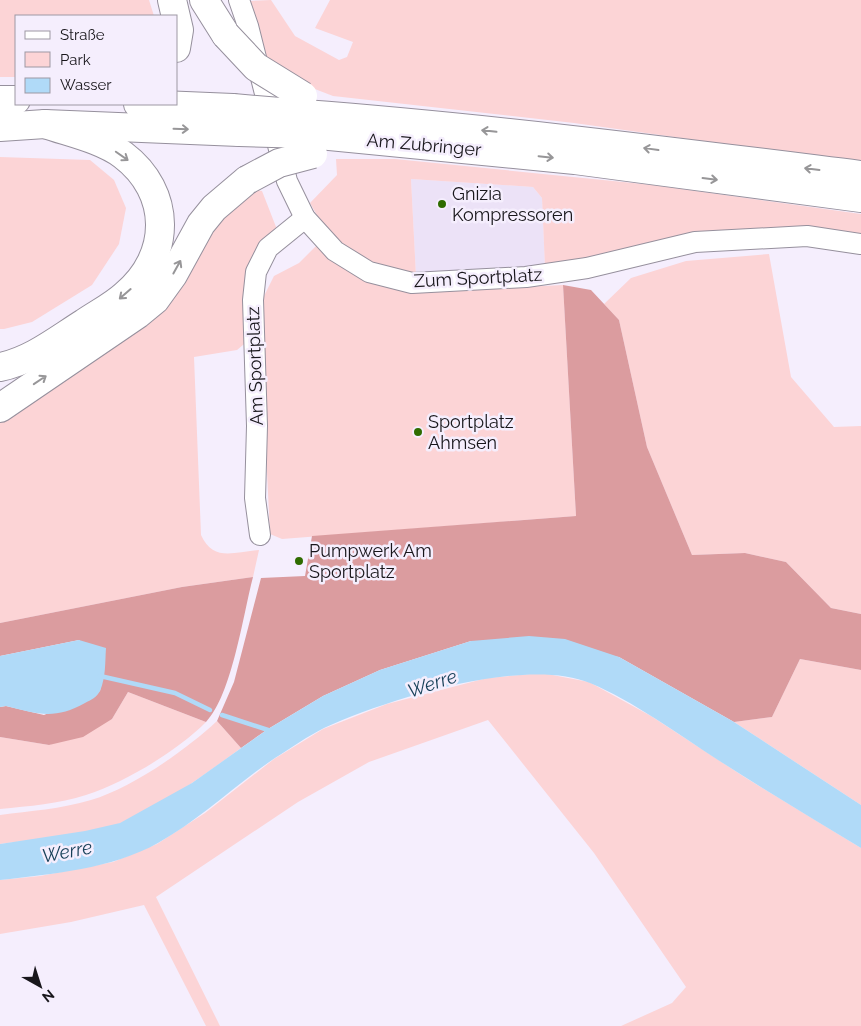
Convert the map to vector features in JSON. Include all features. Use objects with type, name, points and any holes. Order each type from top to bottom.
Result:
[{"type":"highway","points":[[172,0],[176,15]]},
{"type":"highway","points":[[204,0],[226,35],[307,124],[388,131]]},
{"type":"highway","points":[[0,100],[15,100]]},
{"type":"highway","name":"Am Zubringer","points":[[144,105],[236,120]]},
{"type":"highway","name":"Am Zubringer","points":[[0,127],[45,124],[236,120],[307,124],[639,148],[857,186]]},
{"type":"highway","points":[[0,367],[14,364],[41,350],[125,295],[143,276],[154,258],[160,234],[160,210],[151,187],[140,170],[122,154],[98,142],[45,124]]},
{"type":"highway","points":[[0,408],[138,314],[155,300],[173,274],[201,224],[214,208],[246,180],[279,163],[307,124]]},
{"type":"street","name":"Zum Sportplatz","points":[[239,0],[248,26],[287,181],[305,218],[322,238],[350,261],[382,276],[412,283],[526,277],[587,268],[695,242],[807,236],[861,244]]},
{"type":"street","name":"Am Sportplatz","points":[[260,535],[255,498],[257,426],[252,300],[256,272],[268,248],[305,218]]},
{"type":"shaded area","points":[[411,179],[533,187],[542,198],[545,268],[416,276]]},
{"type":"shaded area","points":[[563,285],[591,290],[619,320],[647,447],[692,555],[745,553],[786,562],[831,608],[861,614],[861,670],[800,659],[772,717],[734,722],[619,657],[471,641],[380,670],[323,696],[268,729],[241,748],[217,721],[234,682],[261,578],[305,576],[312,536],[576,516]]},
{"type":"shaded area","points":[[253,577],[230,674],[215,710],[206,722],[128,692],[112,719],[83,737],[49,745],[0,737],[0,707],[6,706],[44,715],[100,691],[105,662],[79,640],[0,656],[0,623],[182,587]]},
{"type":"green space","points":[[0,0],[149,0],[154,15],[15,15],[15,77],[0,77]]},
{"type":"green space","points":[[271,0],[295,36],[339,60],[347,57],[353,42],[315,28],[330,0],[861,0],[861,163],[574,123],[333,96],[307,86],[262,59],[250,1]]},
{"type":"green space","points":[[0,157],[90,160],[114,180],[126,208],[119,244],[92,285],[32,322],[4,329],[0,329]]},
{"type":"green space","points":[[336,159],[395,159],[653,185],[861,214],[861,234],[545,268],[542,198],[533,187],[411,179],[416,276],[380,267],[369,262],[347,250],[324,226],[310,203],[337,175]]},
{"type":"green space","points":[[252,189],[262,191],[278,232],[263,247],[249,340],[237,350],[194,357],[201,535],[212,549],[218,552],[233,553],[259,550],[253,577],[182,587],[0,623],[0,422],[212,229]]},
{"type":"green space","name":"Sportplatz Ahmsen","points":[[318,244],[417,292],[563,285],[576,516],[282,539],[270,534],[259,306],[274,276],[299,263]]},
{"type":"green space","points":[[769,254],[791,377],[834,427],[861,426],[861,614],[831,608],[786,562],[745,553],[692,555],[647,447],[619,320],[604,304],[631,278],[686,261]]},
{"type":"green space","points":[[800,659],[861,670],[861,805],[734,722],[772,717]]},
{"type":"green space","points":[[542,673],[589,682],[651,716],[746,778],[861,848],[861,1026],[621,1026],[672,1003],[686,987],[594,853],[488,720],[369,762],[298,802],[156,897],[220,1026],[206,1026],[144,905],[71,922],[0,934],[0,880],[40,876],[113,862],[157,844],[205,813],[274,759],[323,729],[387,704],[487,678]]},
{"type":"green space","points":[[128,692],[206,722],[181,744],[118,782],[65,801],[0,809],[0,737],[49,745],[112,719]]},
{"type":"green space","points":[[217,721],[241,748],[213,769],[153,807],[121,823],[93,831],[0,844],[0,815],[68,806],[91,800],[124,787],[174,756]]},
{"type":"water","name":"Werre","points":[[529,636],[565,639],[619,657],[734,722],[861,805],[861,848],[736,771],[639,708],[606,690],[590,683],[562,676],[530,675],[456,684],[383,705],[351,717],[324,728],[300,742],[260,768],[174,834],[140,852],[101,865],[81,869],[0,880],[0,844],[85,831],[120,823],[192,783],[268,729],[323,696],[380,670],[471,641]]},
{"type":"water","points":[[79,640],[106,648],[103,680],[96,697],[74,708],[55,714],[37,713],[6,706],[0,707],[0,656]]},
{"type":"waterway","points":[[100,676],[175,693],[210,710]]},
{"type":"waterway","points":[[222,715],[271,731]]},
{"type":"place","name":"Gnizia Kompressoren","points":[[442,204]]},
{"type":"place","name":"Sportplatz Ahmsen","points":[[418,432]]},
{"type":"place","name":"Pumpwerk Am Sportplatz","points":[[299,561]]}]
